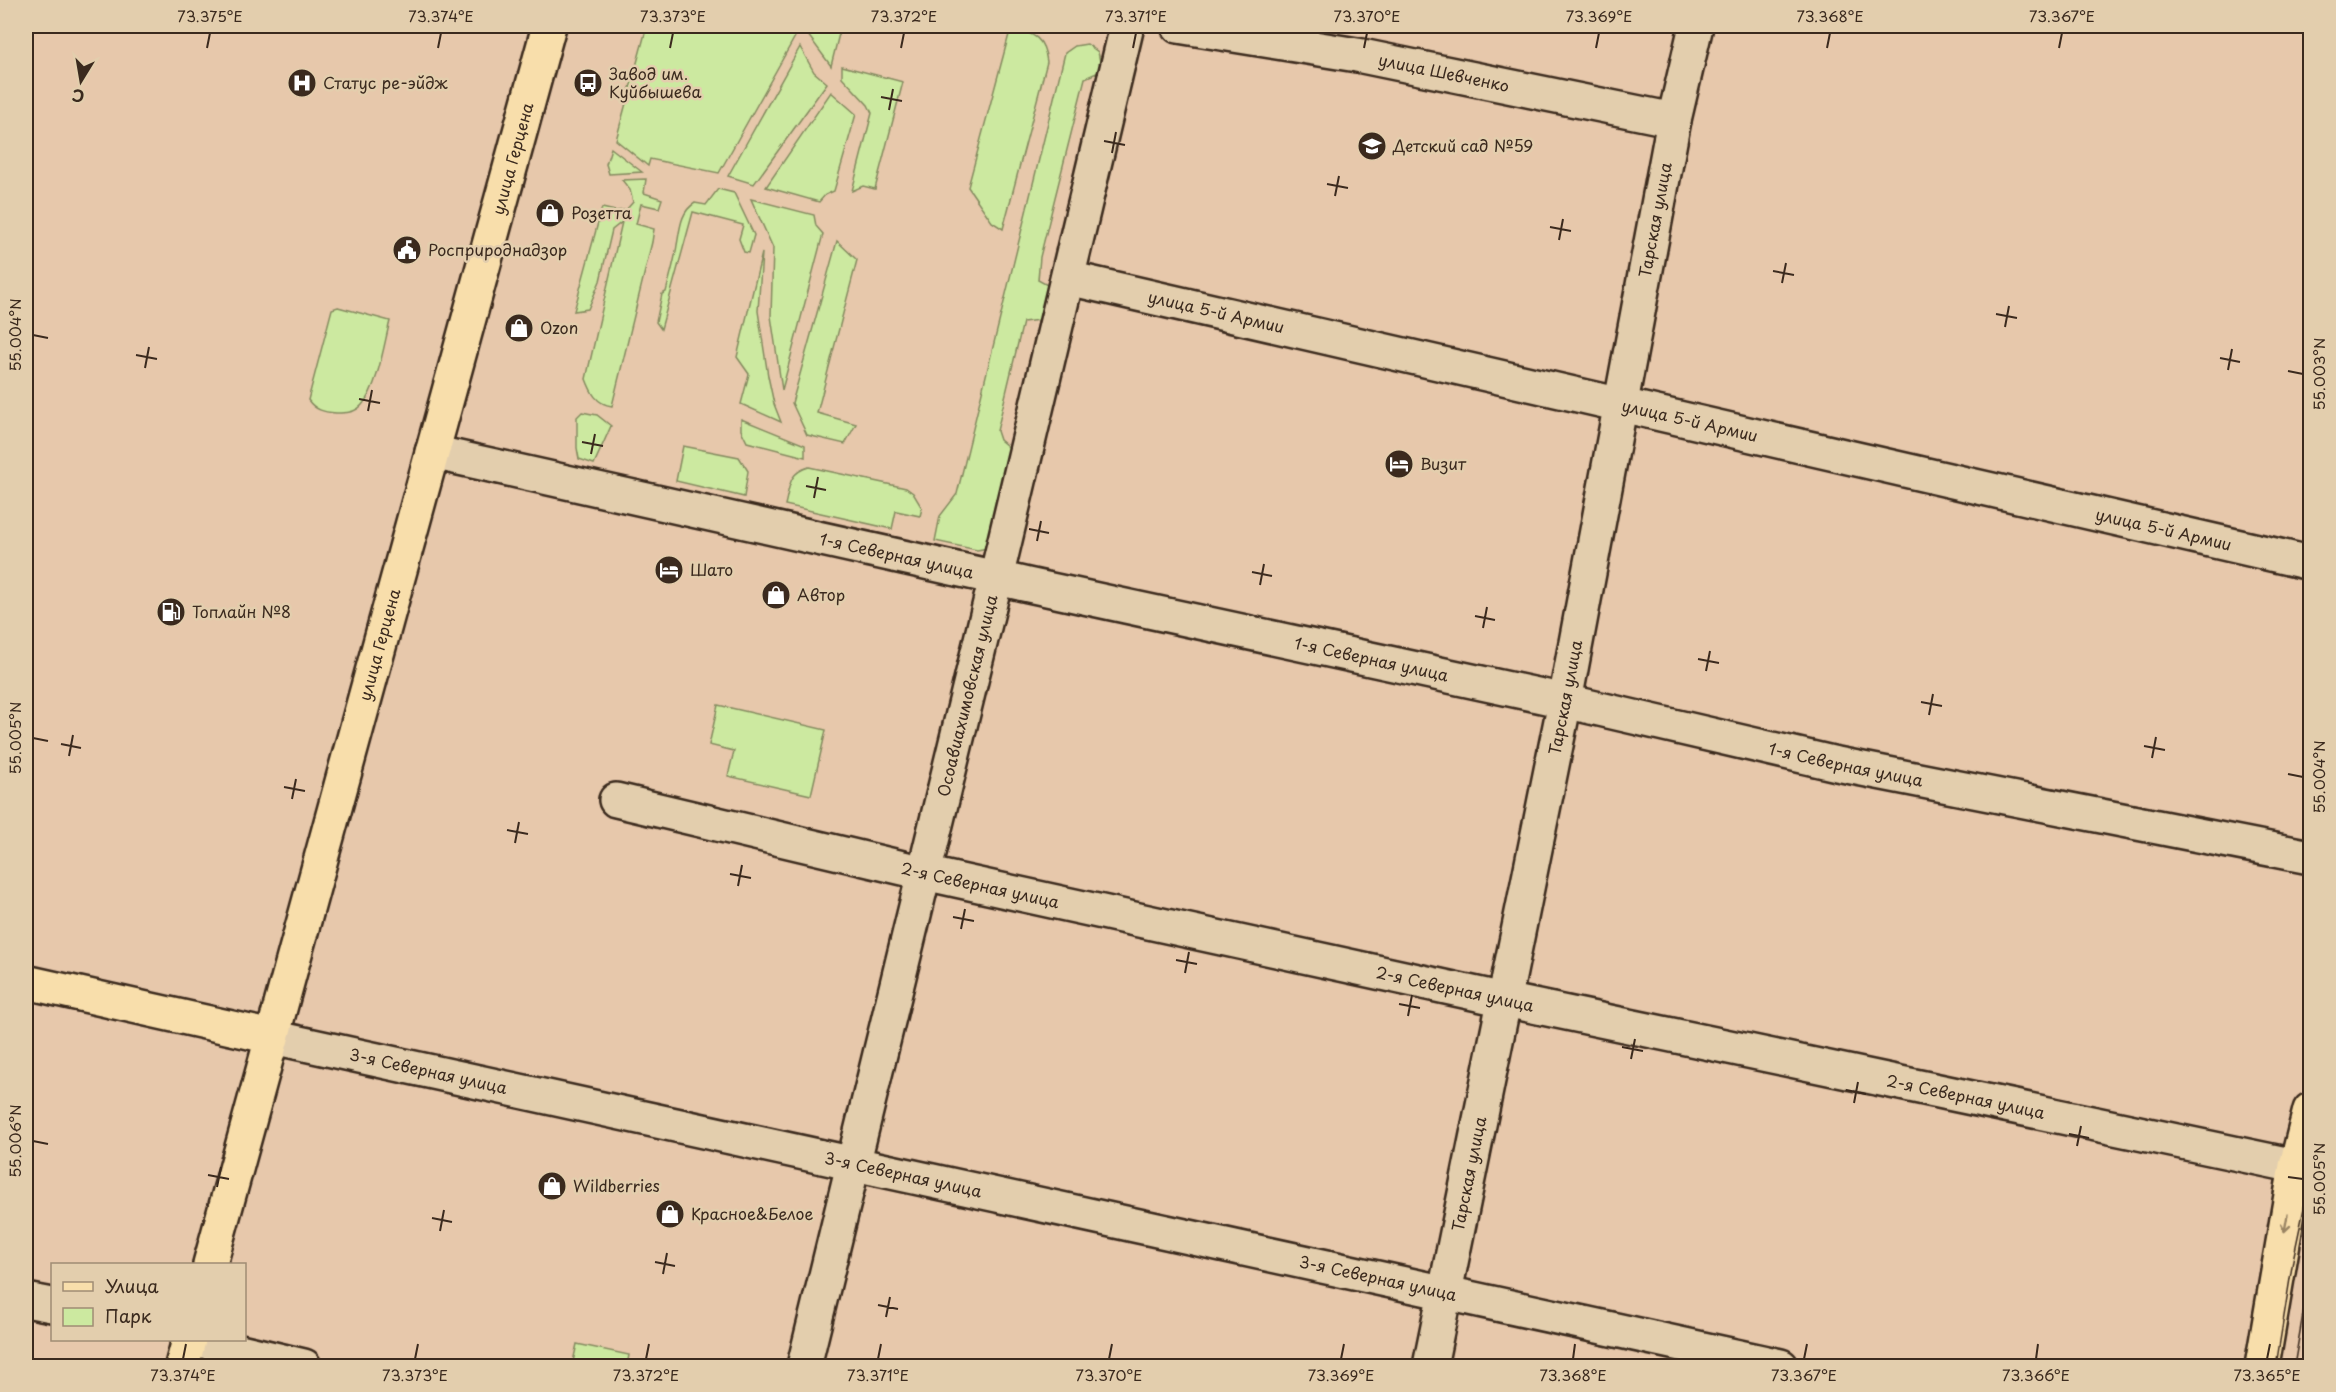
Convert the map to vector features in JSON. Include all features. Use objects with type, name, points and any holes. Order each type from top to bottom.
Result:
[{"type":"main road","name":"улица Герцена","points":[[210,1263],[549,26]]},
{"type":"main road","name":"3-я Северная улица","points":[[26,982],[272,1037]]},
{"type":"main road","points":[[2262,1366],[2296,1166],[2310,1110]]},
{"type":"main road","points":[[182,1366],[189,1341]]},
{"type":"street","name":"Осоавиахимовская улица","points":[[804,1366],[862,1134],[1127,26]]},
{"type":"street","name":"улица Шевченко","points":[[1178,26],[1357,55],[1674,120]]},
{"type":"street","name":"Тарская улица","points":[[1430,1366],[1565,701],[1674,120],[1696,26]]},
{"type":"street","name":"улица 5-й Армии","points":[[1068,278],[2310,563]]},
{"type":"street","name":"1-я Северная улица","points":[[432,452],[996,578],[1565,701],[1837,764],[2310,856]]},
{"type":"street","name":"2-я Северная улица","points":[[616,800],[924,873],[1505,1000],[2296,1166]]},
{"type":"street","name":"3-я Северная улица","points":[[272,1037],[1780,1366]]},
{"type":"street","points":[[26,1299],[51,1305]]},
{"type":"street","points":[[204,1341],[304,1366]]},
{"type":"green space","points":[[647,26],[793,26],[796,35],[719,173],[650,159],[648,166],[616,140]]},
{"type":"green space","points":[[813,26],[841,26],[831,66],[808,35]]},
{"type":"green space","points":[[1011,27],[1036,37],[1043,47],[1047,62],[1003,229],[992,222],[968,187]]},
{"type":"green space","points":[[1087,44],[1098,52],[1101,66],[1099,72],[1085,78],[1040,257],[1038,280],[1051,287],[1040,320],[1023,322],[997,431],[1000,440],[1018,455],[988,548],[977,550],[935,541],[940,516],[957,494],[1065,53],[1075,46]]},
{"type":"green space","points":[[800,47],[814,72],[827,83],[754,184],[728,176]]},
{"type":"green space","points":[[842,66],[903,82],[875,189],[863,186],[852,191],[872,113],[868,105],[842,77]]},
{"type":"green space","points":[[831,92],[856,114],[834,191],[825,195],[819,202],[766,187]]},
{"type":"green space","points":[[611,148],[642,172],[609,174],[606,164]]},
{"type":"green space","points":[[646,179],[644,193],[662,199],[659,208],[641,204],[636,224],[654,229],[612,406],[598,400],[586,379],[622,222],[612,230],[600,281],[588,309],[574,311],[602,208],[615,211],[626,210],[633,202],[630,190],[622,180]]},
{"type":"green space","points":[[718,189],[734,193],[754,235],[749,253],[744,252],[739,239],[743,225],[693,212],[661,329],[656,322],[662,294],[666,292],[671,274],[680,227],[686,211],[695,203],[706,205]]},
{"type":"green space","points":[[751,199],[814,215],[816,226],[823,234],[782,390],[771,316],[773,248]]},
{"type":"green space","points":[[837,241],[857,260],[817,413],[856,424],[845,444],[807,435],[792,403]]},
{"type":"green space","points":[[762,253],[758,311],[768,376],[774,404],[781,422],[741,404],[749,374],[737,357]]},
{"type":"green space","points":[[338,307],[390,321],[383,353],[368,397],[356,410],[346,413],[320,410],[308,400],[332,309]]},
{"type":"green space","points":[[582,412],[597,415],[611,426],[594,464],[579,459],[577,417]]},
{"type":"green space","points":[[741,419],[805,445],[805,457],[747,442],[741,430]]},
{"type":"green space","points":[[683,446],[739,457],[748,471],[744,497],[676,481]]},
{"type":"green space","points":[[809,467],[906,488],[913,493],[922,508],[920,516],[896,511],[892,529],[785,505],[793,477]]},
{"type":"green space","points":[[718,705],[826,730],[811,795],[728,776],[734,751],[709,745]]},
{"type":"green space","points":[[577,1344],[629,1355],[627,1366],[572,1366]]},
{"type":"tram line","points":[[2276,1366],[2293,1260],[2310,1180]]},
{"type":"tram line","points":[[2294,1366],[2310,1274]]},
{"type":"place","name":"Статус ре-эйдж","points":[[302,83]]},
{"type":"place","name":"Завод им. Куйбышева","points":[[588,83]]},
{"type":"place","name":"Детский сад №59","points":[[1372,146]]},
{"type":"place","name":"Розетта","points":[[550,213]]},
{"type":"place","name":"Росприроднадзор","points":[[407,250]]},
{"type":"place","name":"Ozon","points":[[519,328]]},
{"type":"place","name":"Визит","points":[[1399,464]]},
{"type":"place","name":"Шато","points":[[669,570]]},
{"type":"place","name":"Автор","points":[[776,595]]},
{"type":"place","name":"Топлайн №8","points":[[171,612]]},
{"type":"place","name":"Wildberries","points":[[552,1186]]},
{"type":"place","name":"Красное&Белое","points":[[670,1214]]}]
